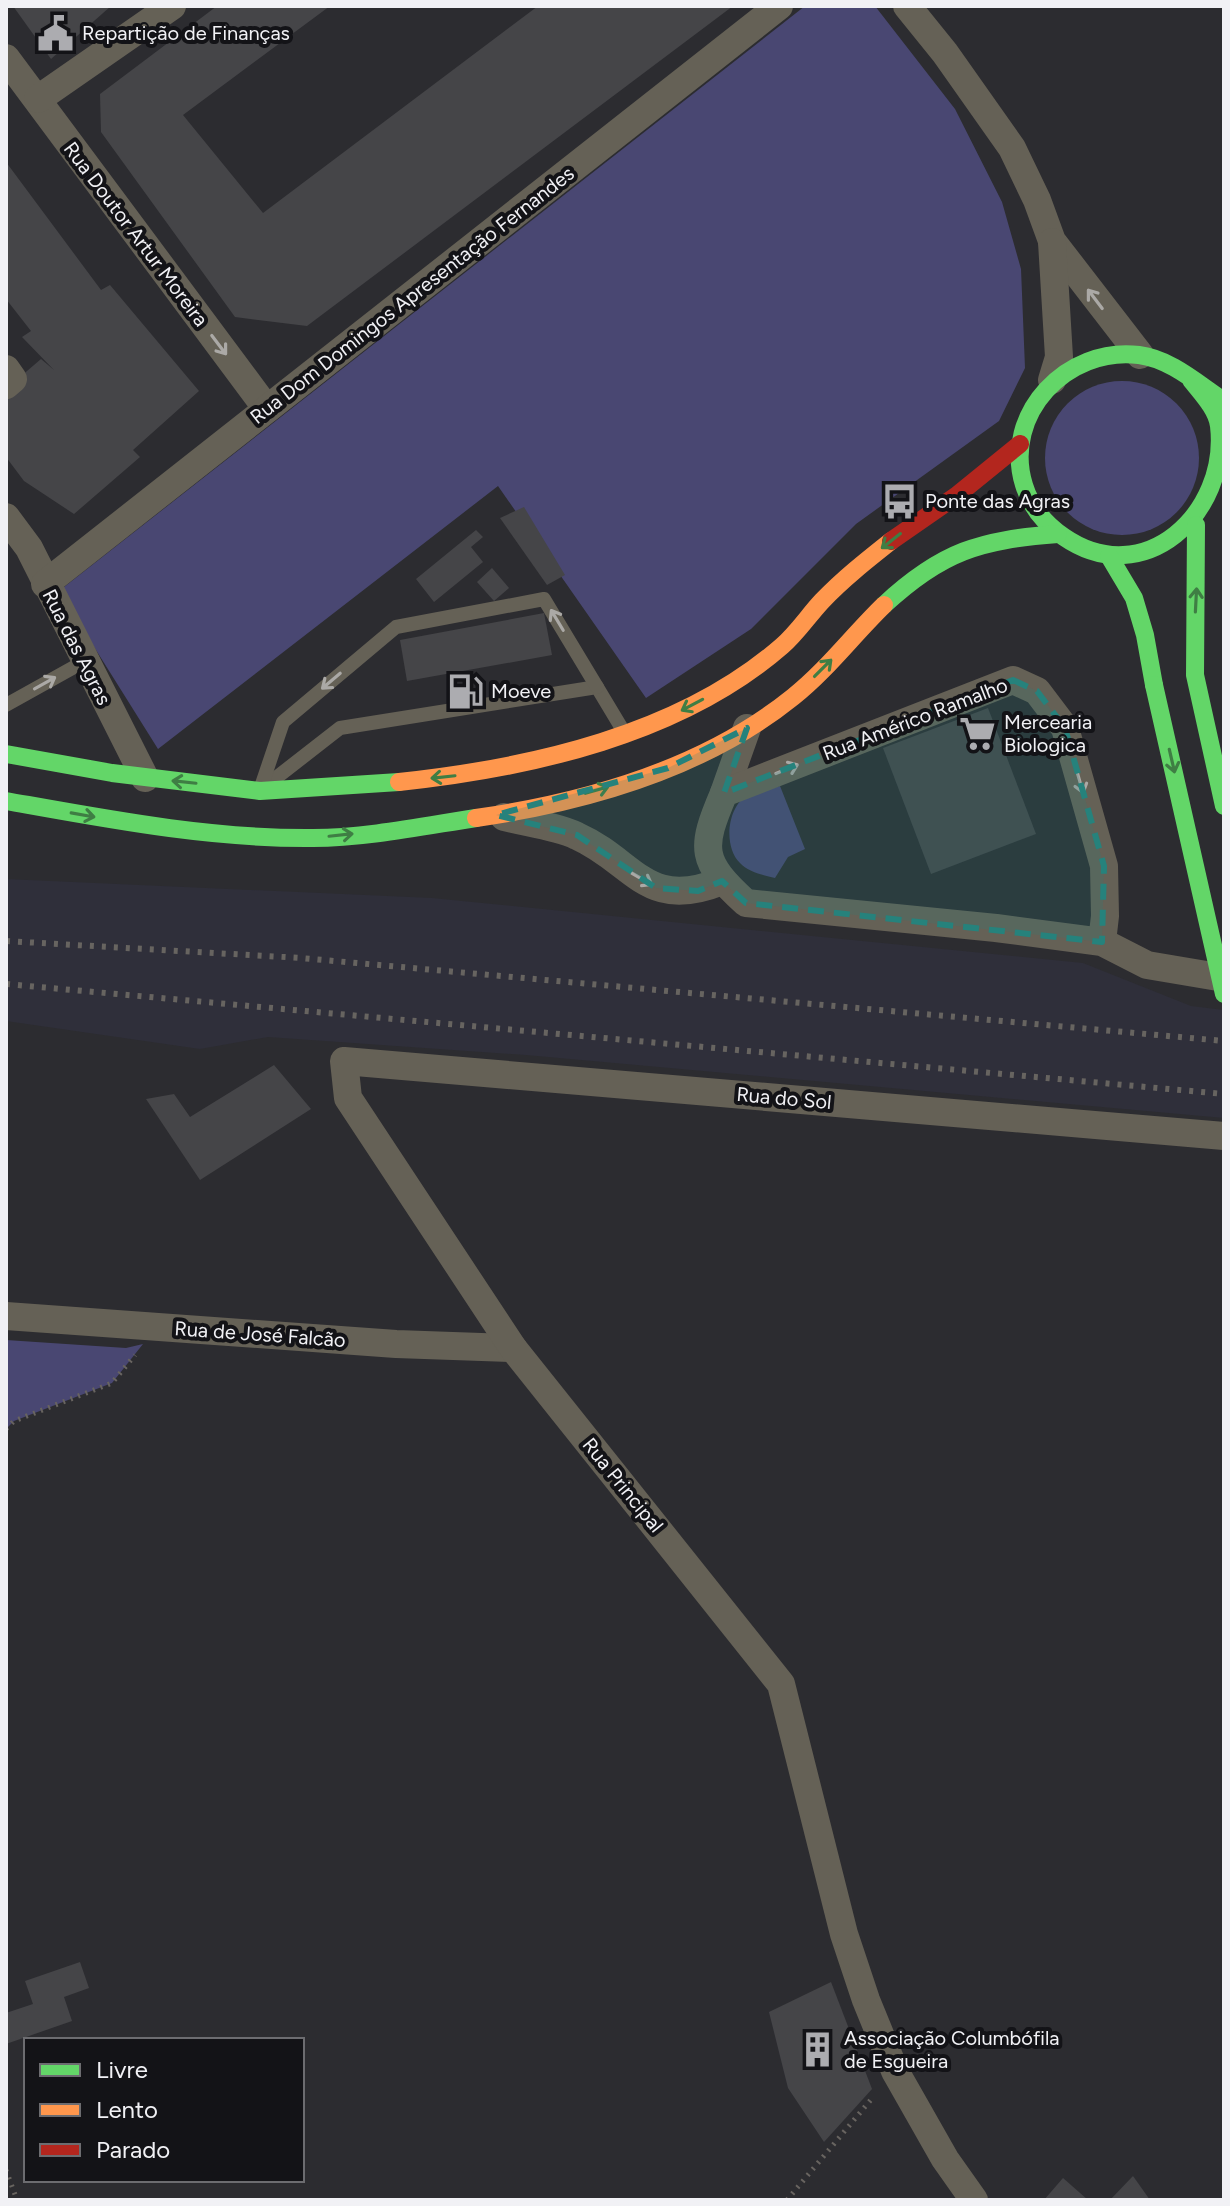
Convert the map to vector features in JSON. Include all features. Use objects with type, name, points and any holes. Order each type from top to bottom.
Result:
[{"type":"main road","points":[[1191,380],[1209,402],[1219,425],[1223,448],[1220,491],[1196,525],[1180,539],[1158,551],[1134,556],[1109,556],[1090,552],[1058,534],[1043,520],[1031,503],[1020,464],[1020,444],[1037,398],[1052,380],[1072,366],[1105,355],[1140,355],[1167,364],[1224,401]]},
{"type":"main road","points":[[6,754],[145,778],[260,791],[352,787],[467,775],[626,736],[690,707],[737,680],[783,645],[824,599],[862,564],[915,522],[956,496],[1020,444]]},
{"type":"main road","points":[[1196,525],[1195,675],[1224,806]]},
{"type":"main road","points":[[6,801],[102,818],[224,832],[314,838],[464,822],[594,792],[668,768],[747,728],[798,692],[875,611],[906,584],[932,568],[980,544],[1058,534]]},
{"type":"main road","points":[[1109,556],[1134,598],[1224,994]]},
{"type":"street","points":[[38,99],[172,6]]},
{"type":"street","name":"Rua Dom Domingos Apresentação Fernandes","points":[[45,584],[779,6]]},
{"type":"street","points":[[907,6],[945,53],[1012,148],[1037,200],[1052,241],[1059,357],[1052,380]]},
{"type":"street","name":"Rua Doutor Artur Moreira","points":[[6,58],[267,409]]},
{"type":"street","points":[[1052,241],[1140,355]]},
{"type":"street","points":[[6,369],[13,379],[6,385]]},
{"type":"street","name":"Rua das Agras","points":[[6,517],[29,548],[145,778]]},
{"type":"street","name":"Rua Américo Ramalho","points":[[724,793],[1013,680],[1037,691],[1065,728],[1104,866],[1102,942]]},
{"type":"street","points":[[747,728],[707,831],[709,857],[722,881],[746,903],[1102,942],[1147,965],[1224,978]]},
{"type":"street","points":[[496,815],[577,835],[656,888],[698,891],[722,881]]},
{"type":"street","name":"Rua do Sol","points":[[344,1061],[1224,1136]]},
{"type":"street","name":"Rua Principal","points":[[344,1061],[348,1098],[513,1348],[781,1684],[844,1934],[866,2000],[895,2071],[945,2159],[974,2200]]},
{"type":"street","name":"Rua de José Falcão","points":[[6,1316],[396,1344],[513,1348]]},
{"type":"lane","points":[[260,791],[283,722],[396,627],[544,599],[626,736]]},
{"type":"lane","points":[[6,705],[85,661]]},
{"type":"lane","points":[[260,791],[340,728],[597,687]]},
{"type":"path","points":[[6,1429],[14,1421],[112,1383],[143,1344],[151,1326]]},
{"type":"path","points":[[787,2200],[895,2071]]},
{"type":"path","points":[[6,2170],[17,2200]]},
{"type":"highlighted area","points":[[1013,680],[1037,691],[1065,728],[1104,866],[1102,942],[746,903],[722,881],[698,891],[656,888],[577,835],[496,815],[668,768],[747,728],[724,793]]},
{"type":"shaded area","points":[[805,6],[875,6],[955,109],[1002,202],[1021,269],[1025,368],[999,421],[856,524],[751,629],[646,698],[498,486],[158,749],[59,591]]},
{"type":"shaded area","points":[[1122,381],[1151,387],[1176,404],[1193,429],[1199,458],[1193,487],[1176,512],[1151,529],[1122,535],[1093,529],[1068,512],[1051,487],[1045,458],[1051,429],[1068,404],[1093,387]]},
{"type":"shaded area","points":[[780,786],[805,849],[788,857],[775,878],[751,871],[740,863],[731,847],[730,827],[741,800],[752,793]]},
{"type":"shaded area","points":[[6,879],[432,898],[1083,963],[1191,1006],[1224,1010],[1224,1118],[526,1055],[268,1037],[200,1049],[6,1021]]},
{"type":"shaded area","points":[[6,1340],[126,1348],[143,1344],[112,1383],[14,1421],[6,1429]]},
{"type":"building","name":"Repartição de Finanças","points":[[13,6],[111,6],[51,59]]},
{"type":"building","points":[[217,6],[330,6],[183,115],[263,213],[538,6],[733,6],[307,326],[235,317],[101,132],[100,94]]},
{"type":"building","points":[[6,162],[101,290],[110,285],[199,391],[133,450],[140,457],[74,514],[24,481],[6,457],[6,389],[41,359],[54,370],[22,337],[31,331],[6,299]]},
{"type":"building","points":[[524,507],[565,575],[547,585],[500,518]]},
{"type":"building","points":[[476,530],[483,537],[471,547],[483,562],[434,602],[416,579]]},
{"type":"building","points":[[492,568],[509,588],[494,601],[477,582]]},
{"type":"building","points":[[544,613],[552,655],[407,681],[400,640]]},
{"type":"building","points":[[988,708],[1036,834],[931,874],[883,748]]},
{"type":"building","points":[[274,1065],[311,1109],[200,1180],[146,1099],[174,1094],[190,1117]]},
{"type":"building","points":[[80,1962],[89,1988],[64,1997],[72,2021],[6,2044],[6,2013],[33,2004],[25,1981]]},
{"type":"building","name":"Associação Columbófila de Esgueira","points":[[831,1982],[872,2089],[824,2142],[788,2088],[769,2012]]},
{"type":"building","points":[[1133,2176],[1150,2200],[1110,2200]]},
{"type":"building","points":[[1063,2178],[1088,2200],[1044,2200]]},
{"type":"railway","points":[[6,941],[301,958],[1224,1041]]},
{"type":"railway","points":[[6,984],[1224,1094]]},
{"type":"traffic: fast","points":[[1191,380],[1215,413],[1219,426],[1218,458],[1210,488],[1195,514],[1175,535],[1151,549],[1123,555],[1094,552],[1051,527],[1031,501],[1024,485],[1020,459],[1023,433],[1032,410],[1046,390],[1065,373],[1112,355],[1151,357],[1173,367],[1224,401]]},
{"type":"traffic: fast","points":[[1196,525],[1195,675],[1224,806]]},
{"type":"traffic: fast","points":[[884,605],[944,560],[984,545],[1058,534]]},
{"type":"traffic: fast","points":[[1109,556],[1134,598],[1145,635],[1154,685]]},
{"type":"traffic: fast","points":[[1154,685],[1224,994]]},
{"type":"traffic: fast","points":[[6,754],[112,773],[260,791],[399,782]]},
{"type":"traffic: fast","points":[[6,801],[159,827],[274,837],[354,836],[476,818]]},
{"type":"traffic: slow","points":[[399,782],[449,776],[551,756],[651,724],[698,703],[742,677],[782,646],[830,593],[891,541]]},
{"type":"traffic: slow","points":[[476,818],[602,791],[643,778],[722,744],[759,722],[805,687],[884,605]]},
{"type":"traffic: jam","points":[[891,541],[956,496],[1020,444]]},
{"type":"place","name":"Repartição de Finanças","points":[[56,33]]},
{"type":"place","name":"Ponte das Agras","points":[[899,501]]},
{"type":"place","name":"Moeve","points":[[465,691]]},
{"type":"place","name":"Mercearia Biologica","points":[[978,733]]},
{"type":"place","name":"Associação Columbófila de Esgueira","points":[[818,2050]]}]
